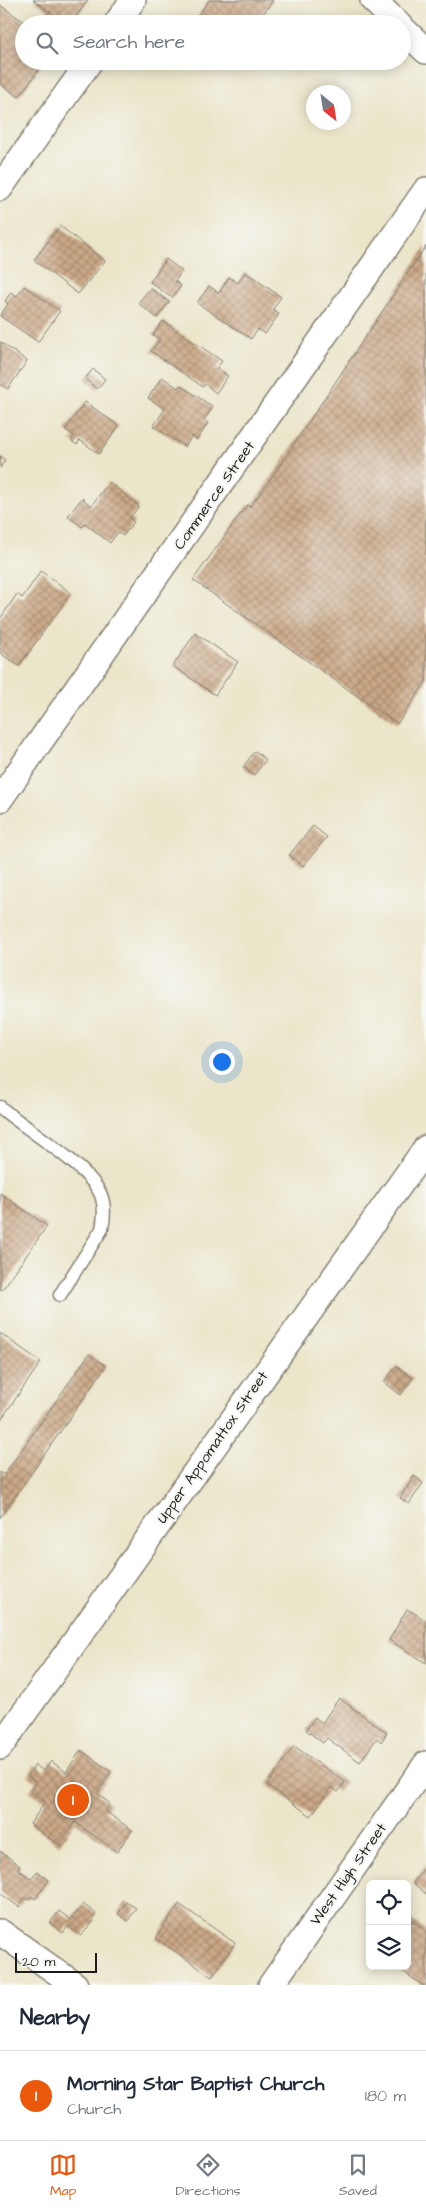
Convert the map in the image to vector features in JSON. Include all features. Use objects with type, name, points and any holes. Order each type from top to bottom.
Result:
[{"type":"street","points":[[122,15],[133,0]]},
{"type":"street","points":[[373,0],[389,15]]},
{"type":"street","points":[[411,37],[426,51]]},
{"type":"street","points":[[0,188],[84,70]]},
{"type":"street","name":"Commerce Street","points":[[0,799],[426,190]]},
{"type":"street","name":"Upper Appomattox Street","points":[[0,1747],[426,1148]]},
{"type":"street","name":"West High Street","points":[[271,1985],[426,1764]]},
{"type":"street","points":[[0,1932],[75,1985]]},
{"type":"lane","points":[[0,1107],[53,1147],[94,1182],[102,1199],[104,1217],[102,1229],[60,1295]]},
{"type":"building","points":[[33,0],[88,0],[77,15],[54,15]]},
{"type":"building","points":[[209,0],[273,0],[262,15],[198,15]]},
{"type":"building","points":[[0,5],[15,16],[15,70],[38,70],[19,97],[0,84]]},
{"type":"building","points":[[60,226],[105,261],[78,294],[34,260]]},
{"type":"building","points":[[426,246],[426,682],[397,724],[193,580],[247,505],[250,507],[274,474]]},
{"type":"building","points":[[166,259],[182,271],[175,281],[181,286],[172,298],[150,282]]},
{"type":"building","points":[[245,272],[281,297],[273,309],[279,314],[265,334],[258,329],[251,339],[197,303],[209,286],[219,293],[229,277],[238,283]]},
{"type":"building","points":[[24,286],[60,311],[38,342],[0,316],[8,304],[5,301],[11,292],[17,296]]},
{"type":"building","points":[[150,288],[169,302],[157,318],[138,303]]},
{"type":"building","points":[[163,321],[222,361],[217,368],[228,376],[216,393],[205,384],[203,387],[151,351],[160,339],[153,335]]},
{"type":"building","points":[[0,342],[27,361],[8,389],[0,384]]},
{"type":"building","points":[[93,369],[105,379],[97,389],[85,379]]},
{"type":"building","points":[[162,377],[178,388],[180,385],[213,407],[204,420],[208,423],[197,440],[192,436],[185,447],[153,426],[165,409],[148,398]]},
{"type":"building","points":[[85,402],[119,426],[99,454],[80,440],[77,445],[71,441],[74,436],[65,430]]},
{"type":"building","points":[[0,456],[5,460],[0,468]]},
{"type":"building","points":[[109,482],[139,506],[130,518],[134,522],[123,536],[118,532],[110,543],[85,523],[82,527],[68,516],[82,498],[91,506]]},
{"type":"building","points":[[41,571],[71,593],[19,666],[0,653],[0,619],[17,594],[22,598]]},
{"type":"building","points":[[195,633],[238,662],[215,695],[173,666]]},
{"type":"building","points":[[255,751],[266,760],[254,775],[243,767]]},
{"type":"building","points":[[313,826],[327,837],[303,866],[289,855]]},
{"type":"building","points":[[0,1193],[47,1226],[2,1290],[0,1289]]},
{"type":"building","points":[[0,1333],[41,1362],[0,1421]]},
{"type":"building","points":[[89,1354],[106,1366],[0,1518],[0,1472],[4,1475]]},
{"type":"building","points":[[397,1366],[413,1378],[401,1395],[384,1382]]},
{"type":"building","points":[[414,1476],[423,1483],[409,1504],[400,1498]]},
{"type":"building","points":[[407,1609],[426,1620],[426,1663],[389,1640]]},
{"type":"building","points":[[339,1698],[387,1733],[381,1742],[377,1738],[360,1762],[327,1738],[323,1743],[306,1730],[315,1717],[322,1723]]},
{"type":"building","points":[[294,1746],[345,1782],[338,1792],[331,1787],[311,1816],[267,1785]]},
{"type":"building","points":[[81,1750],[111,1772],[97,1793],[110,1804],[105,1811],[132,1830],[117,1852],[75,1822],[59,1845],[30,1824],[45,1802],[30,1791],[36,1782],[28,1776],[35,1765],[44,1771],[51,1761],[66,1772]]},
{"type":"building","points":[[0,1851],[20,1866],[18,1869],[31,1879],[37,1871],[49,1880],[35,1899],[31,1896],[28,1900],[25,1898],[19,1907],[0,1893]]},
{"type":"building","points":[[426,1865],[426,1894],[413,1883]]},
{"type":"building","points":[[126,1902],[136,1908],[128,1921],[118,1914]]},
{"type":"building","points":[[83,1904],[96,1914],[92,1920],[94,1921],[81,1936],[68,1926],[63,1933],[50,1923],[59,1911],[71,1920]]},
{"type":"building","points":[[179,1904],[235,1943],[212,1977],[156,1938]]},
{"type":"building","points":[[411,1920],[426,1930],[426,1985],[422,1985],[401,1970],[411,1970]]},
{"type":"place","name":"Morning Star Baptist Church","points":[[73,1800]]}]
